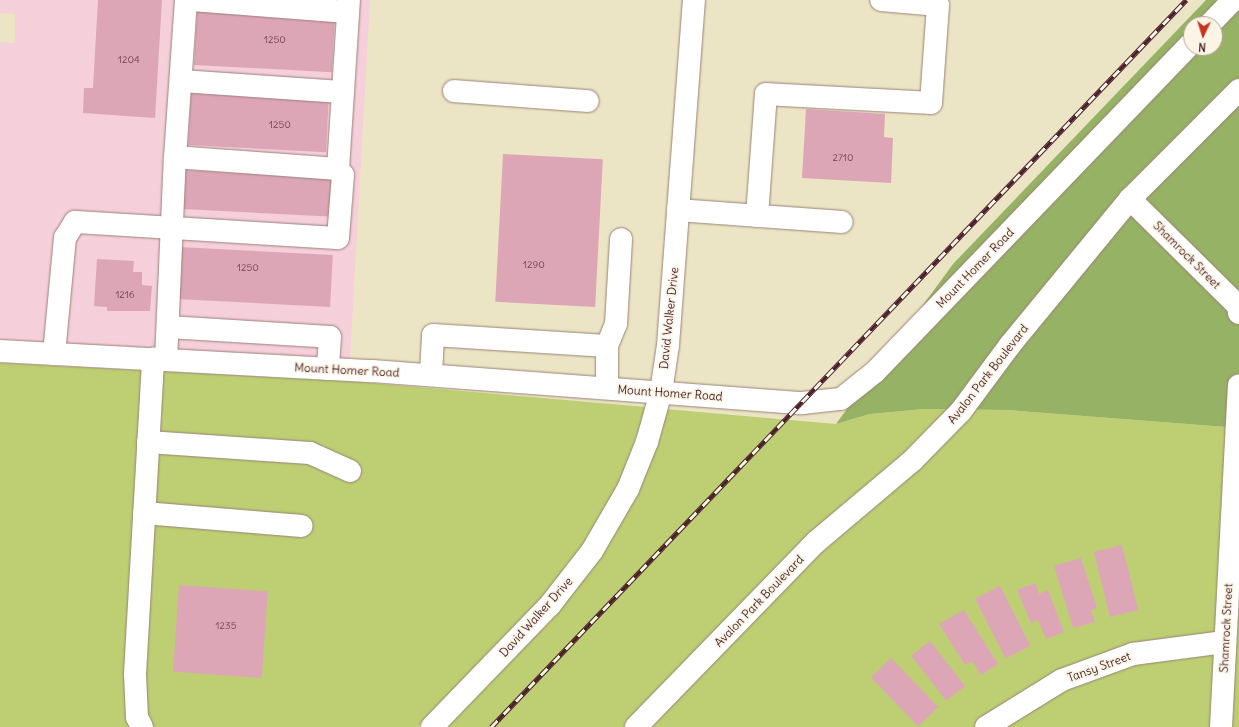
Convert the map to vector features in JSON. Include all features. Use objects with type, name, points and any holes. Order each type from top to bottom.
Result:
[{"type":"street","points":[[142,727],[137,717],[135,674],[148,442],[159,360],[168,327],[175,157],[186,0]]},
{"type":"street","points":[[54,354],[64,238],[69,227],[74,222],[338,238],[342,175],[338,169],[348,6],[192,0]]},
{"type":"street","name":"David Walker Drive","points":[[432,727],[550,605],[592,551],[628,489],[661,392],[678,210],[694,0]]},
{"type":"street","points":[[757,216],[766,94],[931,103],[938,2],[881,0]]},
{"type":"street","points":[[1217,16],[1232,0]]},
{"type":"street","name":"Mount Homer Road","points":[[0,351],[431,375],[816,403],[841,399],[875,372],[1183,52]]},
{"type":"street","points":[[181,81],[342,92]]},
{"type":"street","name":"Avalon Park Boulevard","points":[[636,727],[816,542],[914,460],[961,411],[1010,345],[1130,199],[1239,90]]},
{"type":"street","points":[[454,91],[588,101]]},
{"type":"street","points":[[175,157],[338,169]]},
{"type":"street","name":"Shamrock Street","points":[[1130,199],[1238,306],[1239,313]]},
{"type":"street","points":[[678,210],[842,222]]},
{"type":"street","points":[[607,388],[607,346],[616,324],[621,239]]},
{"type":"street","points":[[168,327],[330,337],[328,369]]},
{"type":"street","points":[[431,375],[434,335],[607,346]]},
{"type":"street","name":"Shamrock Street","points":[[1221,727],[1224,642],[1239,385]]},
{"type":"street","points":[[148,442],[310,453],[350,471]]},
{"type":"street","points":[[144,513],[300,526]]},
{"type":"street","name":"Tansy Street","points":[[986,727],[1062,680],[1133,654],[1224,642]]},
{"type":"shaded area","points":[[0,0],[370,0],[350,359],[0,340],[0,42],[15,43],[15,14],[0,13]]},
{"type":"green space","points":[[1206,0],[1239,0],[1239,428],[1007,410],[924,409],[870,414],[836,424],[953,264],[1183,24],[1183,56],[1223,56],[1223,16],[1191,16]]},
{"type":"green space","points":[[0,363],[348,381],[646,407],[620,484],[585,545],[543,597],[418,727],[0,727]]},
{"type":"green space","points":[[666,409],[836,424],[870,414],[924,409],[1007,410],[1239,428],[1239,727],[447,727],[556,613],[600,559],[638,494]]},
{"type":"building","points":[[98,0],[162,0],[155,118],[83,113],[84,88],[93,88]]},
{"type":"building","points":[[197,10],[335,17],[332,72],[194,65]]},
{"type":"building","points":[[191,90],[329,97],[326,152],[188,145]]},
{"type":"building","points":[[806,109],[885,114],[884,137],[893,138],[891,183],[802,178]]},
{"type":"building","points":[[503,154],[603,159],[595,307],[495,302]]},
{"type":"building","points":[[185,170],[336,178],[334,217],[183,209]]},
{"type":"building","points":[[179,247],[333,255],[330,307],[176,299]]},
{"type":"building","points":[[97,259],[134,261],[133,272],[142,272],[142,285],[152,286],[150,311],[107,311],[107,307],[94,306]]},
{"type":"building","points":[[1122,545],[1138,610],[1110,617],[1094,552]]},
{"type":"building","points":[[1081,558],[1097,608],[1091,610],[1095,622],[1073,628],[1054,566]]},
{"type":"building","points":[[1035,583],[1039,594],[1048,590],[1064,632],[1046,639],[1038,620],[1031,623],[1017,590]]},
{"type":"building","points":[[179,585],[268,591],[262,678],[173,672]]},
{"type":"building","points":[[1000,586],[1030,646],[1005,658],[975,599]]},
{"type":"building","points":[[964,610],[998,664],[981,675],[972,661],[965,665],[939,624]]},
{"type":"building","points":[[930,641],[965,686],[946,701],[911,656]]},
{"type":"building","points":[[891,658],[938,707],[918,726],[871,677]]},
{"type":"railway","points":[[491,727],[1186,0]]}]
